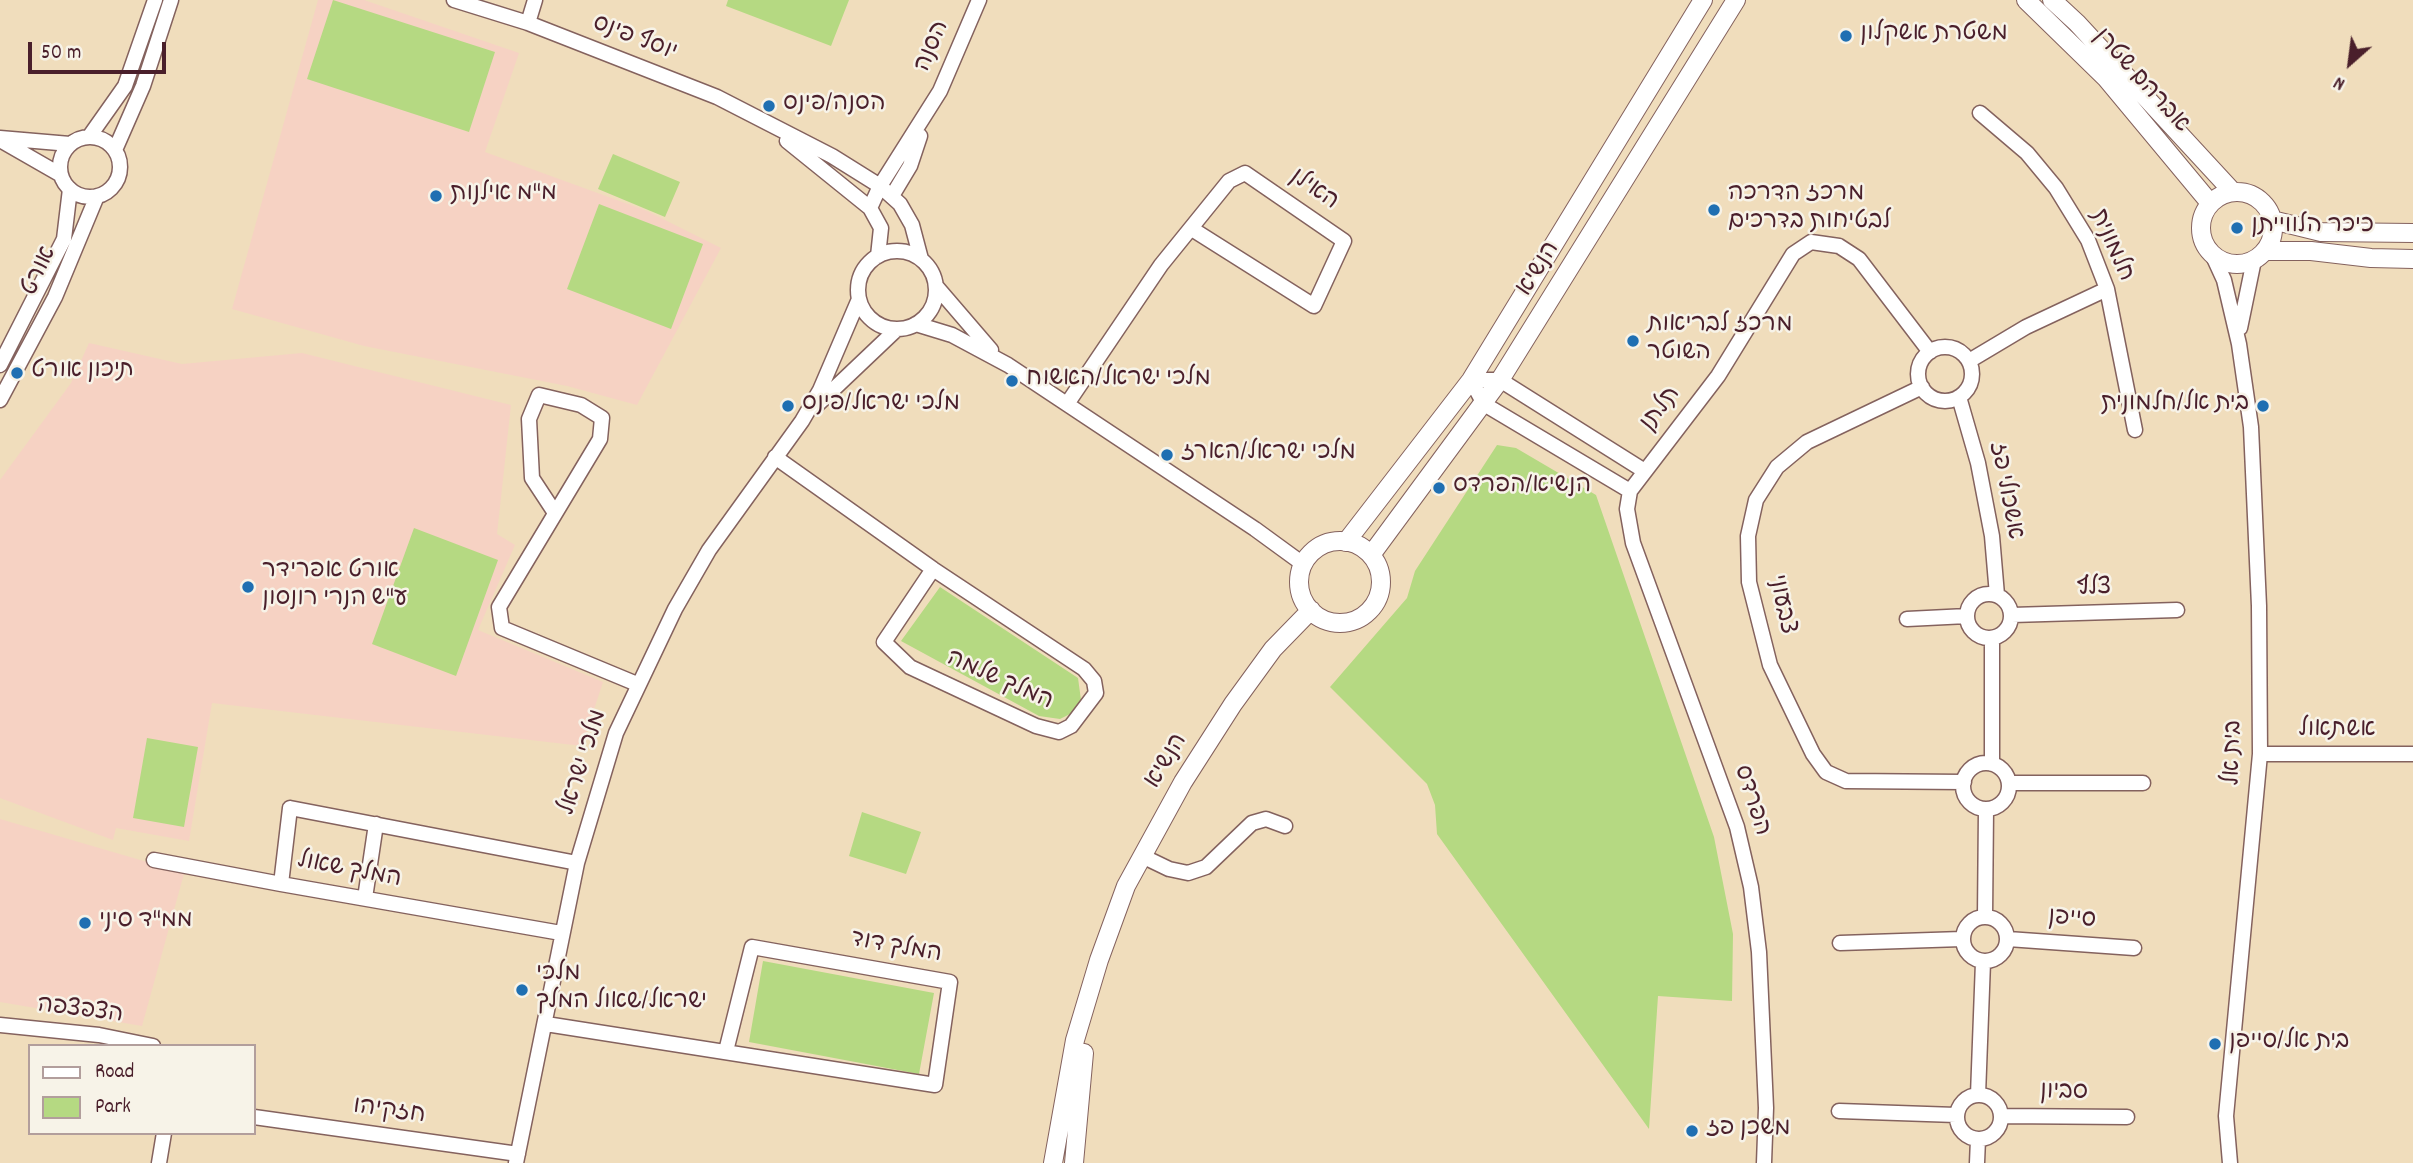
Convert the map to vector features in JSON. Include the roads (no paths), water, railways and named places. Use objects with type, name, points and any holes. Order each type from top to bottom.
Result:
[{"type":"street","points":[[89,137],[125,86],[155,0]]},
{"type":"street","points":[[115,150],[143,86],[171,0]]},
{"type":"street","name":"יוסף פינס","points":[[454,0],[528,23],[718,97],[832,156],[892,196],[908,216],[921,259]]},
{"type":"street","points":[[528,23],[535,0]]},
{"type":"street","name":"הסנה","points":[[892,196],[910,166],[929,111],[979,0]]},
{"type":"street","name":"הנשיא","points":[[1346,542],[1471,380],[1703,0]]},
{"type":"street","name":"הנשיא","points":[[1371,555],[1500,380],[1736,0]]},
{"type":"street","name":"אברהם שטרן","points":[[2026,0],[2106,78],[2210,203]]},
{"type":"street","name":"אברהם שטרן","points":[[2052,0],[2114,62],[2233,192]]},
{"type":"street","name":"יוסף פינס","points":[[718,97],[801,151],[870,208]]},
{"type":"street","name":"הסנה","points":[[870,208],[880,186],[929,111]]},
{"type":"street","name":"חלמונית","points":[[1979,113],[2027,153],[2056,188],[2088,240],[2107,289],[2134,430]]},
{"type":"street","points":[[89,137],[99,138],[115,150],[120,168],[118,178],[113,186],[97,196],[83,196],[70,190],[61,175],[0,139],[70,144],[89,137]]},
{"type":"street","points":[[61,175],[61,158],[70,144]]},
{"type":"street","name":"האילן","points":[[1067,404],[1161,265],[1229,181],[1245,173],[1344,241],[1314,306],[1192,229]]},
{"type":"street","name":"אורט","points":[[0,365],[64,239],[70,190]]},
{"type":"street","points":[[2260,255],[2273,231],[2269,210],[2254,196],[2233,192],[2210,203],[2201,224],[2201,236],[2213,256],[2233,264],[2260,255],[2311,250],[2371,258],[2413,259]]},
{"type":"street","name":"אורט","points":[[0,400],[55,298],[97,196]]},
{"type":"street","points":[[870,208],[881,228],[878,256]]},
{"type":"street","points":[[2272,220],[2321,232],[2413,233]]},
{"type":"street","name":"תלתן","points":[[1643,470],[1718,376],[1793,254],[1811,242],[1839,246],[1859,259],[1930,352]]},
{"type":"street","points":[[936,286],[932,308],[916,324],[897,329],[873,320],[859,299],[861,274],[878,256],[900,251],[921,259],[933,276],[936,286],[977,337],[1008,365]]},
{"type":"street","name":"בית אל","points":[[2239,344],[2240,317],[2260,255]]},
{"type":"street","name":"בית אל","points":[[2213,256],[2224,280],[2239,344],[2251,427],[2259,606],[2260,754],[2226,1116],[2230,1163]]},
{"type":"street","points":[[1969,361],[2026,327],[2107,289]]},
{"type":"street","name":"מלכי ישראל","points":[[517,1158],[577,863],[616,733],[637,684],[709,550],[802,421],[831,367],[859,299]]},
{"type":"street","points":[[916,324],[951,335],[1008,365],[1255,529],[1303,564]]},
{"type":"street","name":"מלכי ישראל","points":[[802,421],[897,329]]},
{"type":"street","points":[[1947,347],[1956,349],[1969,361],[1972,377],[1959,397],[1942,401],[1927,394],[1922,387],[1920,364],[1930,352],[1947,347]]},
{"type":"street","points":[[1471,380],[1500,380],[1643,470],[1630,491],[1484,404],[1471,380]]},
{"type":"street","name":"צבעוני","points":[[1922,387],[1807,442],[1777,467],[1756,500],[1748,537],[1749,582],[1770,665],[1813,754],[1826,772],[1846,781],[1964,782]]},
{"type":"street","points":[[555,513],[532,478],[529,419],[539,396],[581,405],[602,418],[600,439],[499,607],[502,628],[637,684]]},
{"type":"street","name":"אשכולי פז","points":[[1959,397],[1992,536],[1997,595]]},
{"type":"street","name":"המלך שלמה","points":[[775,457],[933,569],[1084,668],[1094,681],[1096,694],[1080,718],[1059,732],[1035,726],[910,667],[884,642],[933,569]]},
{"type":"street","name":"הפרדס","points":[[1630,491],[1627,509],[1633,543],[1737,827],[1751,887],[1760,965],[1766,1108],[1764,1163]]},
{"type":"street","points":[[1346,542],[1371,555],[1381,578],[1376,603],[1368,612],[1345,623],[1321,618],[1311,610],[1300,589],[1303,564],[1321,546],[1346,542]]},
{"type":"street","points":[[1997,595],[2007,603],[2012,615],[2009,628],[1992,639],[1974,633],[1967,616],[1976,598],[1997,595]]},
{"type":"street","name":"הנשיא","points":[[1053,1163],[1075,1040],[1099,960],[1126,886],[1183,782],[1233,704],[1273,649],[1311,610]]},
{"type":"street","name":"צלף","points":[[2012,615],[2177,610]]},
{"type":"street","points":[[1908,619],[1967,616]]},
{"type":"street","points":[[1992,639],[1992,764]]},
{"type":"street","name":"אשתאול","points":[[2260,754],[2413,754]]},
{"type":"street","points":[[1992,764],[2004,771],[2009,783],[2006,798],[2001,804],[1986,808],[1969,801],[1964,782],[1971,769],[1977,765],[1992,764]]},
{"type":"street","points":[[2009,783],[2143,783]]},
{"type":"street","name":"המלך שאול","points":[[561,933],[281,884],[290,808],[577,863]]},
{"type":"street","points":[[1985,917],[1986,808]]},
{"type":"street","points":[[1142,856],[1169,869],[1188,873],[1206,867],[1252,823],[1266,819],[1285,826]]},
{"type":"street","points":[[365,898],[376,824]]},
{"type":"street","points":[[155,860],[281,884]]},
{"type":"street","points":[[1985,917],[2003,926],[2008,939],[2007,947],[1998,958],[1983,962],[1966,952],[1962,939],[1972,921],[1985,917]]},
{"type":"street","points":[[1840,943],[1962,939]]},
{"type":"street","name":"סייפן","points":[[2008,939],[2134,948]]},
{"type":"street","name":"המלך דוד","points":[[545,1024],[935,1085],[950,982],[752,947],[726,1051]]},
{"type":"street","name":"הנשיא","points":[[1074,1163],[1080,1083],[1099,960]]},
{"type":"street","points":[[1978,1095],[1983,962]]},
{"type":"street","name":"הצפצפה","points":[[0,1026],[99,1035],[143,1044]]},
{"type":"street","points":[[1978,1095],[1991,1098],[2001,1116],[1992,1135],[1978,1139],[1965,1135],[1956,1115],[1961,1103],[1978,1095]]},
{"type":"street","points":[[1839,1111],[1956,1115]]},
{"type":"street","name":"סביון","points":[[2001,1116],[2127,1117]]},
{"type":"street","name":"חזקיהו","points":[[256,1117],[517,1158]]},
{"type":"street","points":[[159,1163],[164,1135]]},
{"type":"street","points":[[1977,1163],[1978,1139]]},
{"type":"place","name":"משטרת אשקלון","points":[[1846,36]]},
{"type":"place","name":"הסנה/פינס","points":[[769,106]]},
{"type":"place","name":"מ\"מ אילנות","points":[[436,196]]},
{"type":"place","name":"מרכז הדרכה לבטיחות בדרכים","points":[[1714,210]]},
{"type":"place","name":"כיכר הלווייתן","points":[[2237,228]]},
{"type":"place","name":"מרכז לבריאות השוטר","points":[[1633,341]]},
{"type":"place","name":"תיכון אורט","points":[[17,373]]},
{"type":"place","name":"מלכי ישראל/האשוח","points":[[1012,381]]},
{"type":"place","name":"מלכי ישראל/פינס","points":[[788,406]]},
{"type":"place","name":"בית אל/חלמונית","points":[[2263,406]]},
{"type":"place","name":"מלכי ישראל/הארז","points":[[1167,455]]},
{"type":"place","name":"הנשיא/הפרדס","points":[[1439,488]]},
{"type":"place","name":"אורט אפרידר ע\"ש הנרי רונסון","points":[[248,587]]},
{"type":"place","name":"ממ\"ד סיני","points":[[85,923]]},
{"type":"place","name":"מלכי ישראל/שאול המלך","points":[[522,990]]},
{"type":"place","name":"בית אל/סייפן","points":[[2215,1044]]},
{"type":"place","name":"משכן פז","points":[[1692,1131]]}]
